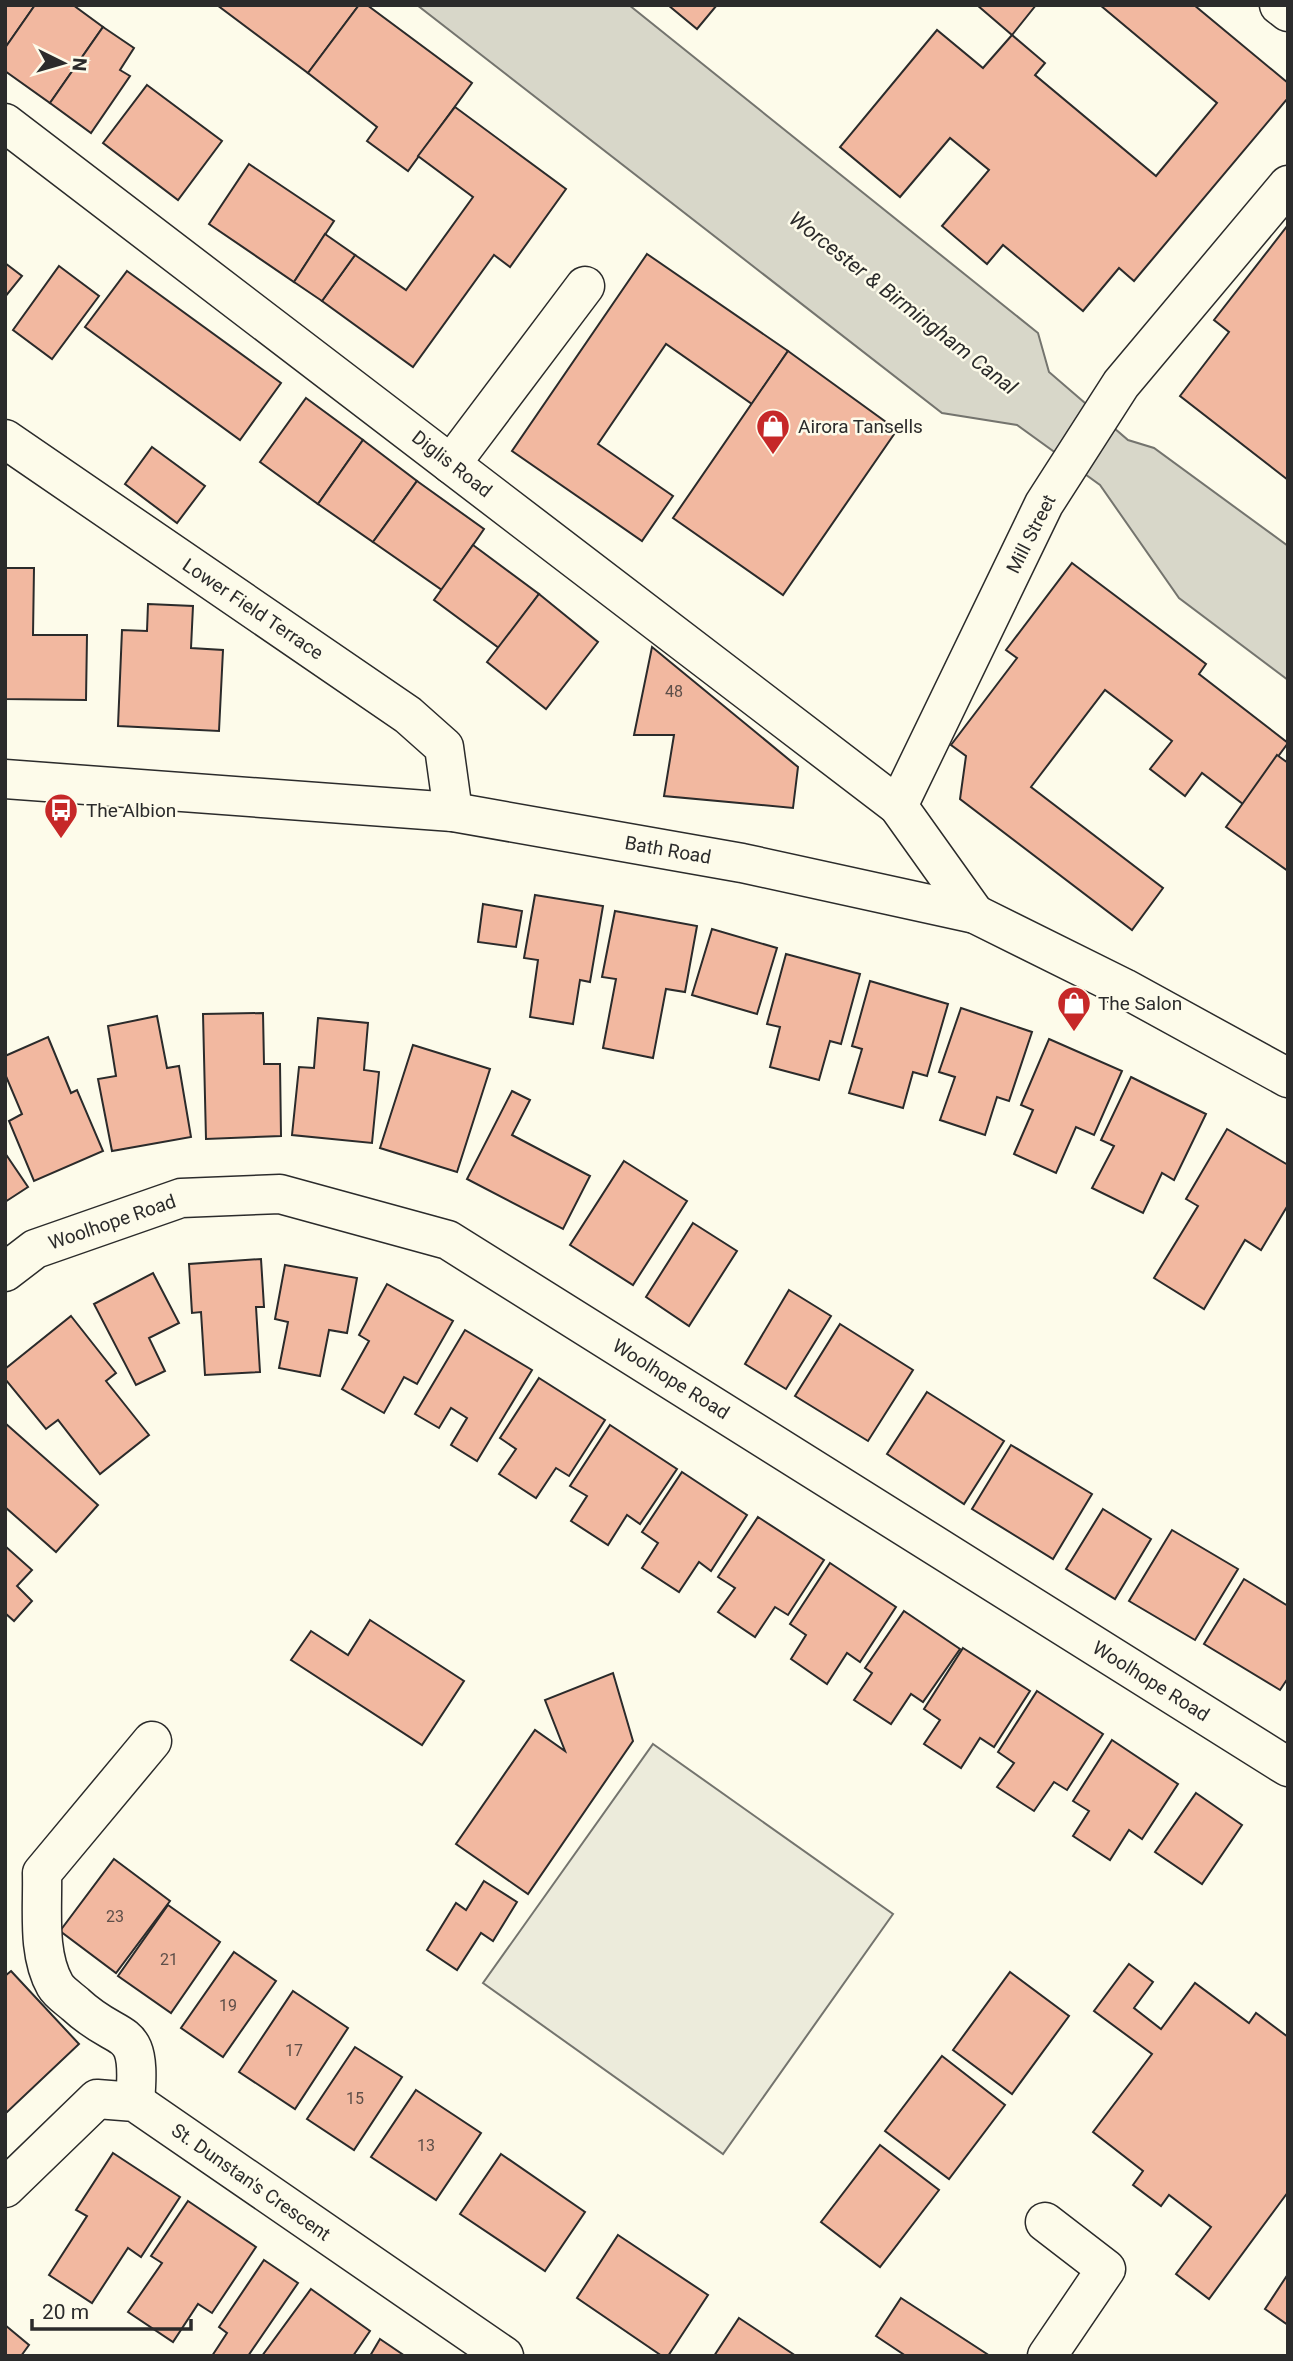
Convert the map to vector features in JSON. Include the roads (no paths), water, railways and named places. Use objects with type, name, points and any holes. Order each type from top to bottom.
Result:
[{"type":"street","points":[[1279,5],[1288,12]]},
{"type":"street","name":"Diglis Road","points":[[5,123],[898,806]]},
{"type":"street","name":"Mill Street","points":[[898,806],[1044,504],[1121,384],[1288,185]]},
{"type":"street","points":[[451,464],[585,286]]},
{"type":"street","name":"Lower Field Terrace","points":[[5,439],[408,715],[444,747],[453,812]]},
{"type":"street","name":"Bath Road","points":[[5,779],[453,812],[742,863],[975,914],[1124,988],[1288,1078]]},
{"type":"street","points":[[898,806],[975,914]]},
{"type":"street","name":"Woolhope Road","points":[[5,1272],[35,1249],[181,1198],[279,1194],[448,1240],[1288,1767]]},
{"type":"street","points":[[5,2188],[97,2099],[135,2102],[138,2067],[135,2051],[123,2034],[88,2017],[55,1986],[44,1955],[42,1873],[152,1741]]},
{"type":"street","name":"St. Dunstan's Crescent","points":[[135,2102],[504,2356]]},
{"type":"street","points":[[1045,2222],[1106,2269],[1046,2356]]},
{"type":"water","name":"Worcester & Birmingham Canal","points":[[417,5],[629,5],[1038,333],[1049,372],[1128,440],[1154,448],[1288,546],[1288,680],[1179,598],[1100,485],[1017,425],[942,413]]},
{"type":"place","name":"Airora Tansells","points":[[773,456]]},
{"type":"place","name":"The Albion","points":[[61,840]]},
{"type":"place","name":"The Salon","points":[[1074,1033]]}]
